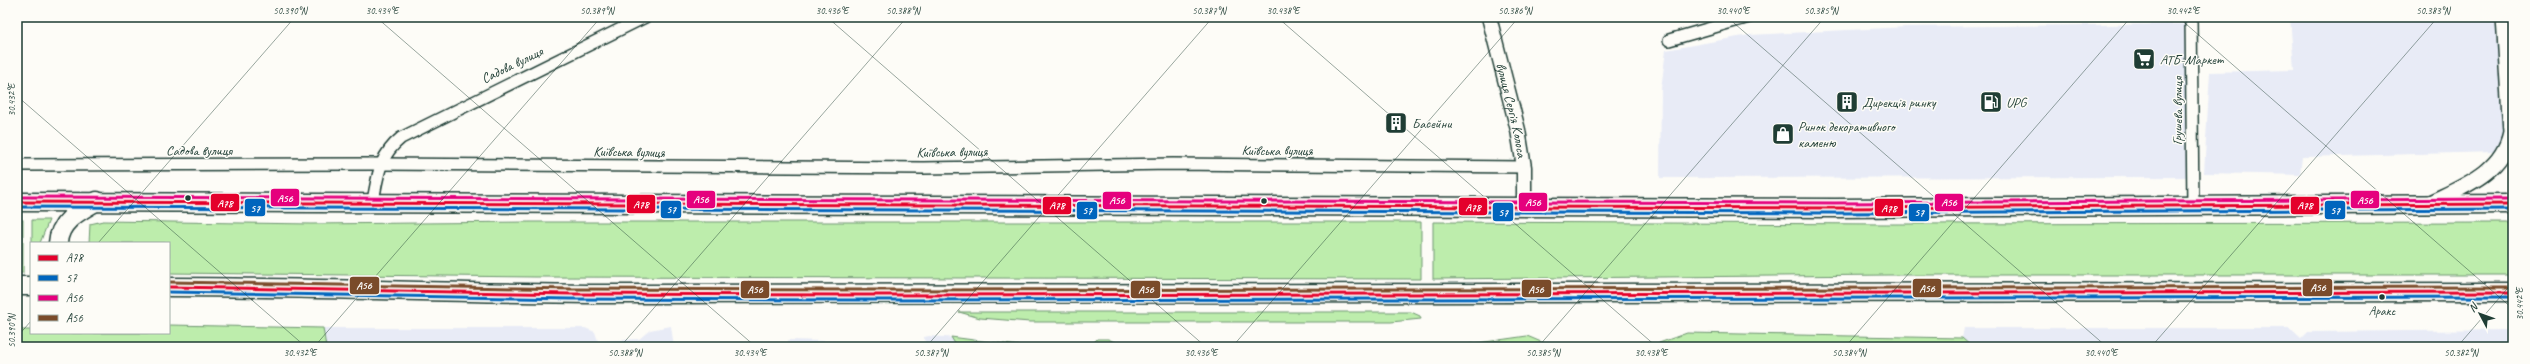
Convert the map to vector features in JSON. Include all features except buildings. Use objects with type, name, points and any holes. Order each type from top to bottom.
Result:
[{"type":"highway","points":[[17,202],[98,200],[1524,205],[1835,208],[2513,204]]},
{"type":"highway","points":[[58,242],[64,224],[73,216],[98,200]]},
{"type":"highway","points":[[17,286],[30,286]]},
{"type":"highway","points":[[170,287],[667,294],[1540,295],[2513,292]]},
{"type":"main road","points":[[2428,204],[2486,173],[2499,162],[2508,147],[2512,132],[2504,17]]},
{"type":"street","name":"Садова вулиця","points":[[373,202],[381,164],[389,148],[422,126],[645,17]]},
{"type":"street","name":"вулиця Сергія Колоса","points":[[1489,17],[1517,126],[1524,167],[1524,205]]},
{"type":"street","points":[[1669,40],[1749,17]]},
{"type":"street","name":"Грушева вулиця","points":[[2191,17],[2193,206]]},
{"type":"street","name":"Садова вулиця","points":[[17,165],[381,164]]},
{"type":"street","name":"Київська вулиця","points":[[381,164],[915,168],[1173,164],[1524,167]]},
{"type":"shaded area","points":[[2290,17],[2495,17],[2504,139],[2496,152],[2302,157],[2300,175],[2204,173],[2210,72],[2294,70]]},
{"type":"shaded area","points":[[2187,24],[2187,177],[1660,178],[1661,89],[1666,50],[1749,35],[1907,27]]},
{"type":"shaded area","points":[[671,326],[674,347],[326,347],[323,328],[585,328],[595,332],[598,341],[639,339],[650,330]]},
{"type":"shaded area","points":[[1964,328],[2289,328],[2301,339],[2308,332],[2513,330],[2513,347],[1972,347],[1962,338]]},
{"type":"shaded area","points":[[929,336],[972,339],[1021,347],[926,347],[924,337]]},
{"type":"shaded area","points":[[788,340],[902,343],[903,347],[789,347]]},
{"type":"green space","points":[[17,220],[23,220],[23,273],[17,273]]},
{"type":"green space","points":[[32,220],[49,220],[40,242],[32,242]]},
{"type":"green space","points":[[103,221],[311,224],[531,222],[1421,222],[1421,279],[536,277],[170,273],[170,242],[89,242],[90,224]]},
{"type":"green space","points":[[1433,222],[1889,224],[2513,223],[2513,275],[1889,275],[1433,279]]},
{"type":"green space","points":[[959,312],[1411,312],[1420,316],[1421,319],[1391,322],[1030,322],[980,318]]},
{"type":"green space","points":[[170,325],[323,328],[326,347],[17,347],[17,330],[30,330],[30,334],[170,334]]},
{"type":"green space","points":[[1687,333],[1962,338],[1972,347],[1648,347]]},
{"type":"green space","points":[[1527,336],[1553,347],[1450,347]]},
{"type":"green space","points":[[951,337],[1019,346],[957,347]]},
{"type":"green space","points":[[1097,339],[1108,339],[1125,347],[1092,347],[1091,345]]},
{"type":"transit line","name":"А56","points":[[17,197],[1835,203],[2513,199]]},
{"type":"transit line","name":"А78","points":[[17,202],[1835,208],[2513,204]]},
{"type":"transit line","name":"57","points":[[17,207],[1835,213],[2513,209]]},
{"type":"transit line","name":"A56","points":[[170,282],[571,289],[864,290],[2513,287]]},
{"type":"transit line","name":"А78","points":[[170,287],[571,294],[864,295],[2513,292]]},
{"type":"transit line","name":"57","points":[[170,292],[571,299],[864,300],[2513,297]]},
{"type":"place","name":"АТБ-Маркет","points":[[2144,59]]},
{"type":"place","name":"Дирекція ринку","points":[[1847,102]]},
{"type":"place","name":"UPG","points":[[1991,102]]},
{"type":"place","name":"Басейни","points":[[1396,123]]},
{"type":"place","name":"Ринок декоративного каменю","points":[[1783,134]]},
{"type":"place","name":"Аракс","points":[[2382,297]]}]
